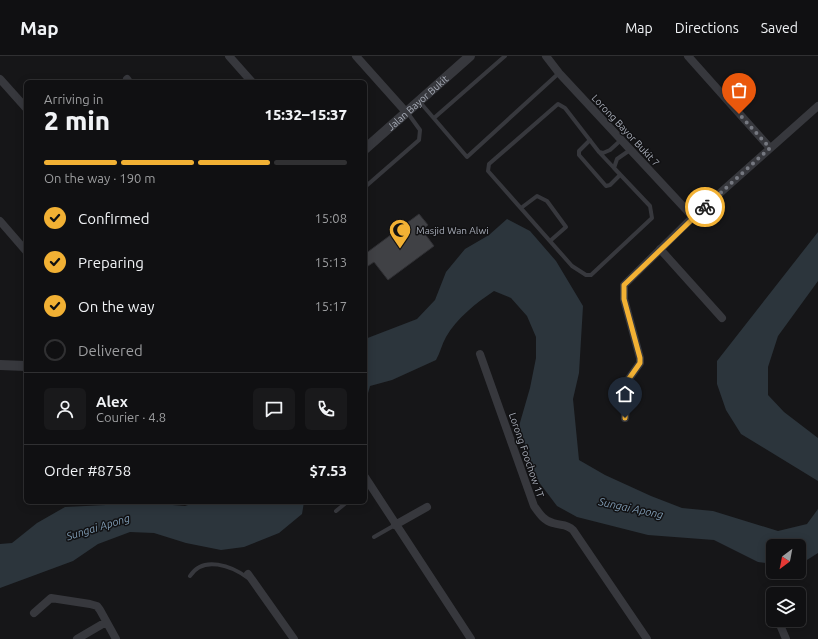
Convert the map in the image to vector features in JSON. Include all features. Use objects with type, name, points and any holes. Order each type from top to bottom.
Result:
[{"type":"street","points":[[229,56],[250,80]]},
{"type":"street","points":[[356,56],[406,112]]},
{"type":"street","name":"Jalan Bayor Bukit","points":[[367,147],[470,56]]},
{"type":"street","name":"Lorong Bayor Bukit 7","points":[[546,56],[621,140],[693,217]]},
{"type":"street","points":[[688,56],[770,148]]},
{"type":"street","points":[[0,79],[24,106]]},
{"type":"street","points":[[625,418],[628,380],[640,363],[640,358],[624,299],[624,285],[693,217],[818,106]]},
{"type":"street","points":[[0,221],[24,249]]},
{"type":"street","points":[[660,249],[722,318]]},
{"type":"street","name":"Lorong Foochow 1T","points":[[480,354],[534,506],[541,515],[551,523],[566,525],[573,530],[648,639]]},
{"type":"street","points":[[0,365],[24,366]]},
{"type":"street","points":[[367,487],[395,525],[471,639]]},
{"type":"street","points":[[395,525],[427,507]]},
{"type":"street","points":[[248,574],[294,639]]},
{"type":"street","points":[[34,613],[51,598],[97,606],[116,639]]},
{"type":"street","points":[[78,639],[106,622]]},
{"type":"street","points":[[781,627],[786,639]]},
{"type":"lane","points":[[434,118],[504,56]]},
{"type":"lane","points":[[419,101],[467,157],[560,73]]},
{"type":"lane","points":[[558,104],[565,108],[590,140],[599,152],[650,206],[652,218],[591,275],[586,275],[572,266],[488,171],[490,164],[558,104]]},
{"type":"lane","points":[[367,185],[419,140],[420,130],[406,112]]},
{"type":"lane","points":[[590,140],[578,151],[579,155],[606,186],[610,185],[620,175]]},
{"type":"lane","points":[[599,152],[603,154],[621,140]]},
{"type":"lane","points":[[614,168],[617,159],[631,150]]},
{"type":"lane","points":[[521,208],[537,196],[547,202],[566,227],[550,241]]},
{"type":"lane","points":[[336,511],[344,504]]},
{"type":"lane","points":[[374,538],[395,525]]},
{"type":"lane","points":[[190,576],[193,570],[200,567],[218,564],[226,565],[239,571],[253,582]]},
{"type":"water","name":"Sungai Apong","points":[[507,219],[530,231],[556,261],[583,306],[579,373],[573,399],[579,460],[605,475],[682,508],[713,511],[778,531],[807,524],[818,509],[818,553],[806,561],[806,539],[766,539],[766,563],[758,562],[714,540],[648,535],[577,517],[557,506],[535,477],[519,426],[530,388],[536,358],[536,337],[527,316],[511,298],[494,291],[461,317],[450,330],[436,360],[392,380],[370,386],[367,397],[367,338],[417,319],[435,300],[446,272],[465,249],[489,235]]},
{"type":"water","points":[[818,232],[818,281],[778,336],[768,367],[768,395],[784,412],[818,438],[818,481],[741,434],[726,410],[717,384],[717,361]]},
{"type":"water","name":"Sungai Apong","points":[[126,504],[185,506],[191,504],[304,504],[302,514],[279,533],[244,547],[221,550],[186,543],[154,533],[130,532],[98,544],[73,561],[0,588],[0,544],[12,543],[37,523],[65,507]]},
{"type":"building","name":"Masjid Wan Alwi","points":[[419,214],[428,225],[422,230],[434,246],[388,280],[374,262],[368,266],[367,253]]},
{"type":"way so far","points":[[705,207],[770,148],[739,114]]},
{"type":"place","name":"Masjid Wan Alwi","points":[[400,250]]},
{"type":"route","points":[[625,418],[628,380],[632,371],[640,363],[640,358],[624,299],[624,285],[705,207]]}]
